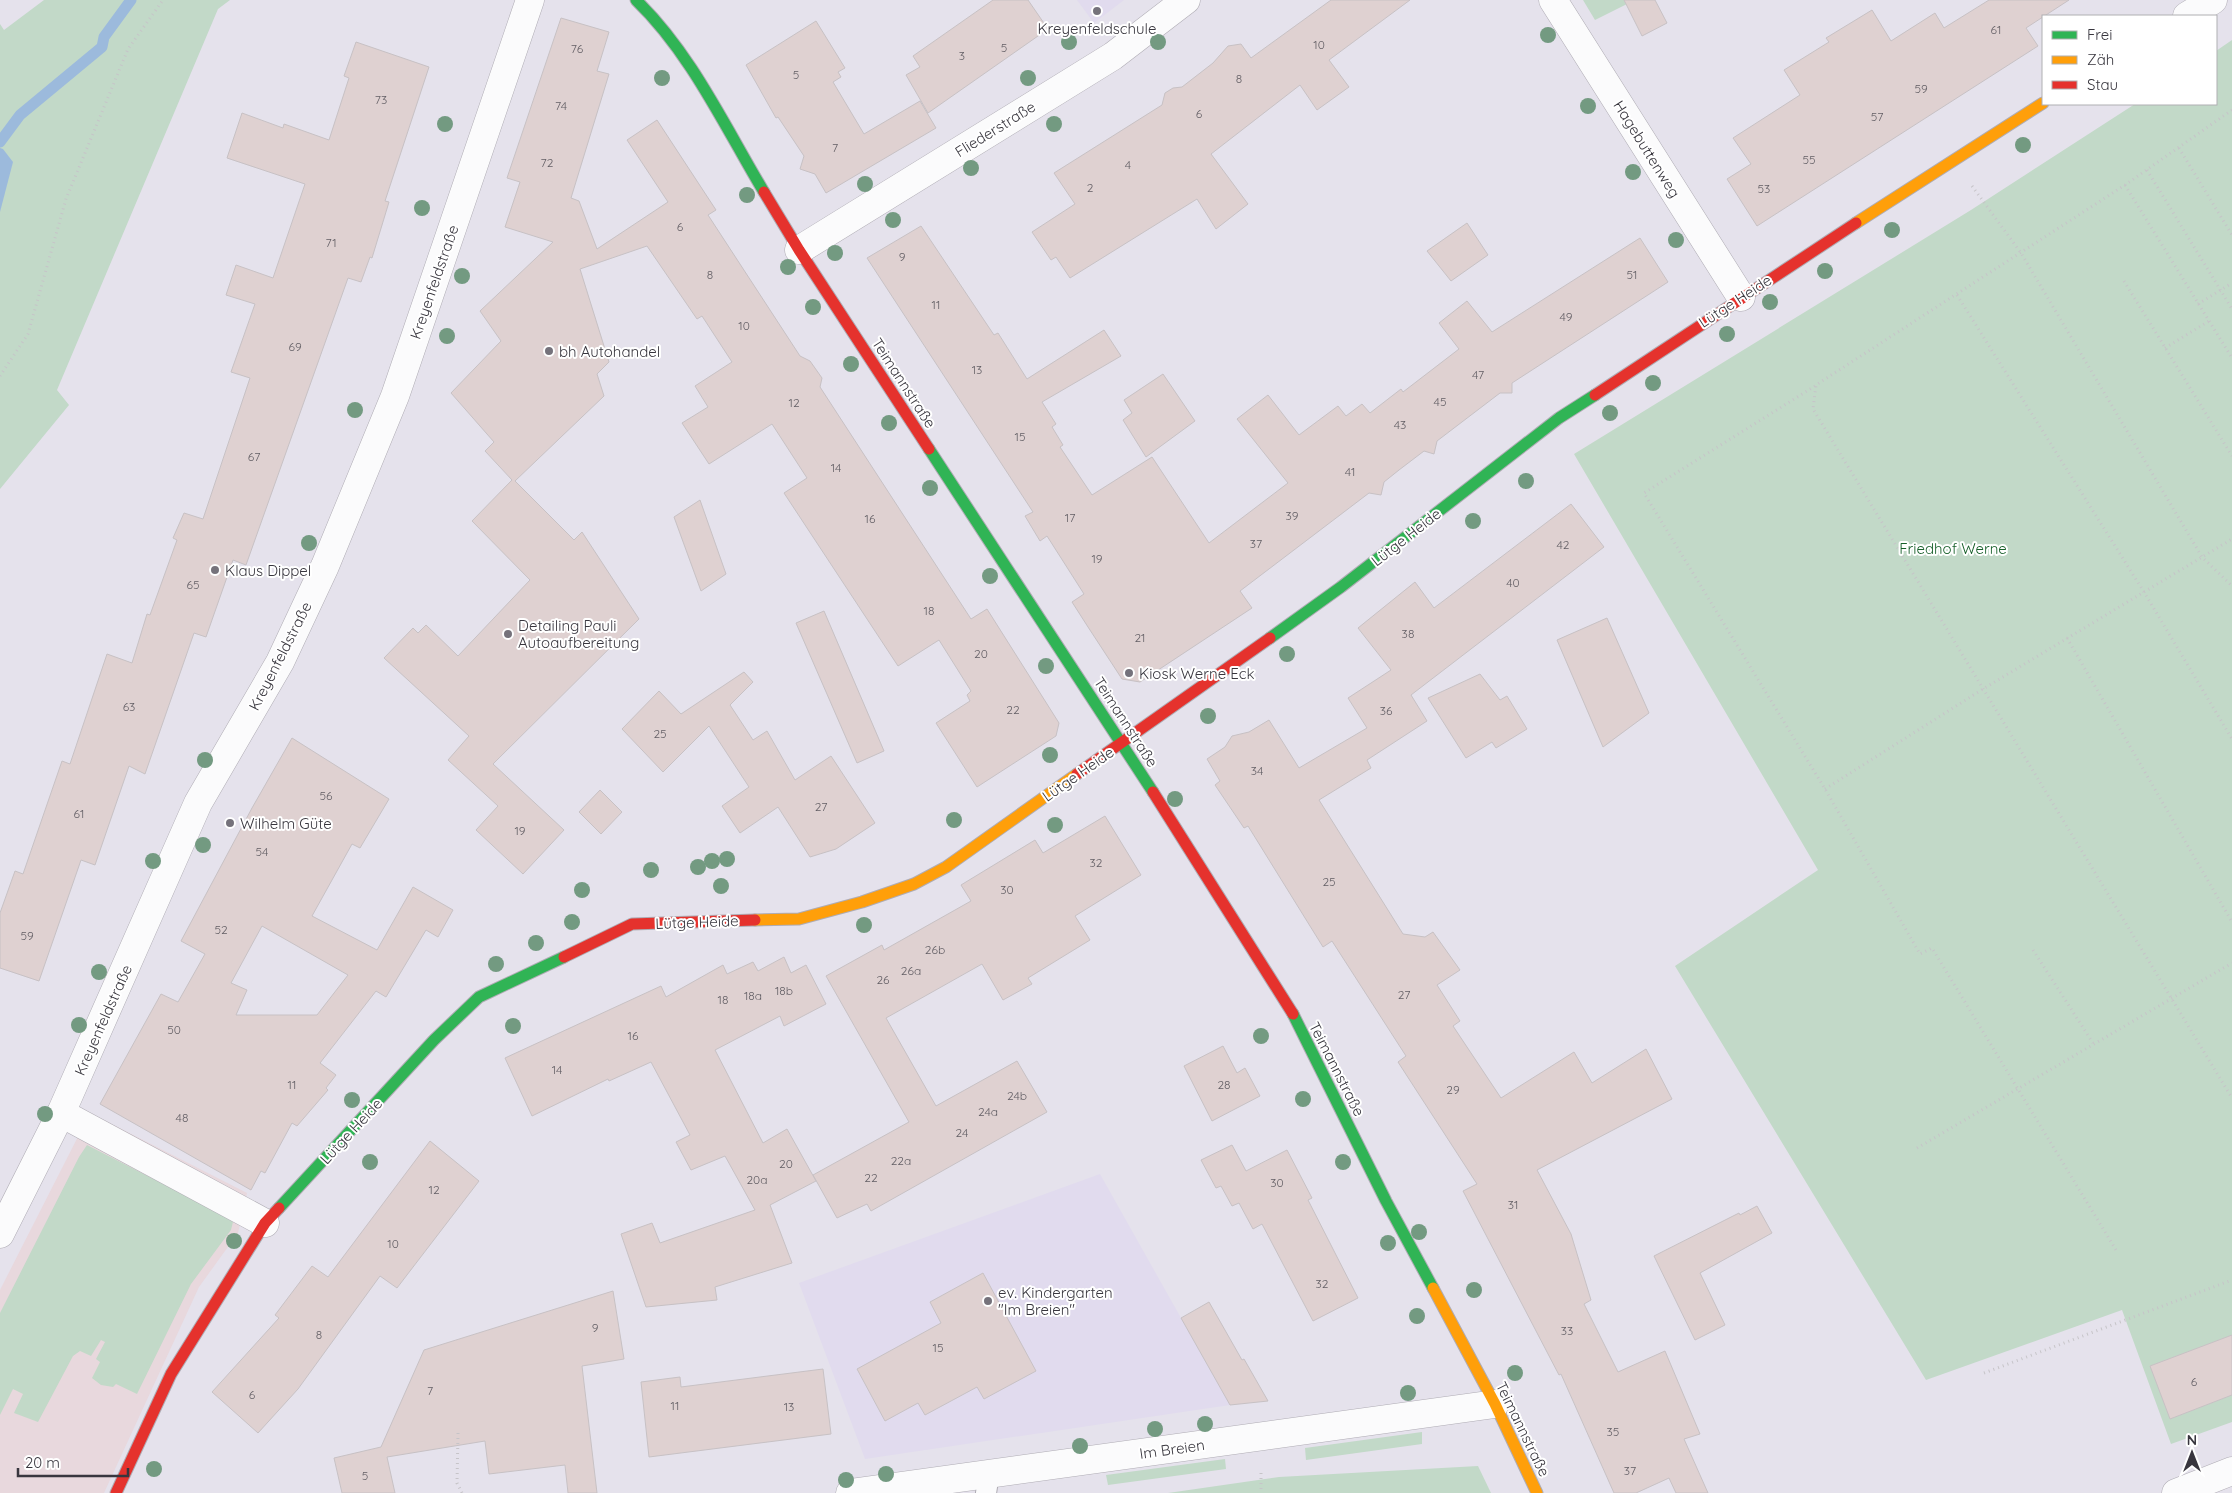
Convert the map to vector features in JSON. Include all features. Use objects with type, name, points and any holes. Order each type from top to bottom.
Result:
[{"type":"street","name":"Kreyenfeldstraße","points":[[0,1234],[61,1113],[198,803],[280,662],[340,531],[395,396],[530,0]]},
{"type":"street","name":"Teimannstraße","points":[[636,0],[660,23],[685,59],[799,250],[1122,743],[1289,1006],[1386,1201],[1495,1404],[1538,1493]]},
{"type":"street","name":"Fliederstraße","points":[[799,250],[1113,56],[1186,0]]},
{"type":"street","name":"Hagebuttenweg","points":[[1553,0],[1741,297]]},
{"type":"street","points":[[2188,15],[2213,0]]},
{"type":"street","name":"Lütge Heide","points":[[116,1493],[171,1374],[265,1223],[434,1040],[479,997],[632,924],[799,919],[862,902],[914,884],[946,867],[1341,587],[1559,418],[1953,159],[2042,104]]},
{"type":"street","points":[[61,1113],[265,1223]]},
{"type":"street","name":"Im Breien","points":[[850,1493],[987,1484],[1495,1404]]},
{"type":"street","points":[[2176,1493],[2232,1471]]},
{"type":"path","points":[[0,376],[28,334],[66,200],[128,50],[163,0]]},
{"type":"path","points":[[2116,1250],[1932,948],[1920,954],[1825,789],[1644,493],[2021,253],[2125,185],[2232,110]]},
{"type":"path","points":[[2179,148],[2232,235]]},
{"type":"path","points":[[1953,159],[2021,253],[2202,557],[2232,586]]},
{"type":"path","points":[[2147,170],[2232,309]]},
{"type":"path","points":[[2125,185],[2232,358]]},
{"type":"path","points":[[2124,280],[2232,456]]},
{"type":"path","points":[[2198,304],[2232,283]]},
{"type":"path","points":[[1956,295],[2144,592],[2232,739]]},
{"type":"path","points":[[2165,348],[2209,321]]},
{"type":"path","points":[[1816,385],[1813,409],[2232,1098]]},
{"type":"path","points":[[1825,789],[1983,689],[2232,539]]},
{"type":"path","points":[[2067,638],[2232,922]]},
{"type":"path","points":[[2033,950],[2093,1043]]},
{"type":"path","points":[[1917,1148],[2232,963]]},
{"type":"path","points":[[1984,1373],[2232,1280]]},
{"type":"path","points":[[458,1433],[457,1483],[462,1493]]},
{"type":"path","points":[[1261,1473],[1261,1493]]},
{"type":"shaded area","name":"Kreyenfeldschule","points":[[1077,0],[1124,0],[1094,23]]},
{"type":"shaded area","points":[[90,1113],[247,1193],[238,1233],[199,1287],[104,1493],[0,1493],[0,1290]]},
{"type":"shaded area","name":"ev. Kindergarten \"Im Breien\"","points":[[1100,1174],[1230,1405],[865,1459],[799,1283]]},
{"type":"green space","points":[[44,0],[230,0],[218,9],[57,390],[69,405],[0,489],[0,24],[4,30]]},
{"type":"green space","points":[[1583,0],[1635,0],[1595,20]]},
{"type":"green space","name":"Friedhof Werne","points":[[2232,40],[2232,1422],[2171,1444],[2122,1310],[1926,1380],[1675,966],[1818,870],[1574,454],[1971,210],[2133,105],[2217,105],[2217,50]]},
{"type":"green space","points":[[87,1145],[226,1216],[233,1222],[231,1230],[191,1284],[137,1394],[116,1384],[113,1387],[101,1385],[92,1378],[100,1362],[96,1359],[105,1342],[101,1340],[91,1356],[80,1351],[73,1356],[38,1422],[14,1413],[23,1394],[13,1389],[0,1415],[0,1313],[79,1157]]},
{"type":"green space","points":[[1422,1432],[1422,1444],[1306,1460],[1305,1448]]},
{"type":"green space","points":[[1225,1459],[1226,1469],[1108,1485],[1106,1475]]},
{"type":"green space","points":[[1478,1466],[1491,1493],[1168,1493],[1279,1477]]},
{"type":"water","points":[[0,148],[3,149],[13,162],[0,212]]},
{"type":"building","points":[[993,0],[1028,0],[1048,29],[928,113],[906,75],[920,67],[913,56]]},
{"type":"building","points":[[1331,0],[1410,0],[1329,60],[1349,87],[1317,110],[1300,85],[1211,154],[1248,204],[1216,229],[1197,199],[1070,278],[1056,257],[1051,260],[1032,232],[1075,204],[1054,173],[1162,105],[1165,93],[1173,88],[1182,87],[1213,63],[1228,46],[1241,44],[1251,58]]},
{"type":"building","points":[[1624,0],[1655,0],[1667,23],[1642,36]]},
{"type":"building","points":[[1989,0],[2069,0],[2046,15],[2042,15],[2042,18],[2026,28],[2038,46],[1757,226],[1727,179],[1751,164],[1733,138],[1800,95],[1784,70],[1829,42],[1826,38],[1872,10],[1891,41],[1935,13],[1944,28]]},
{"type":"building","points":[[561,18],[609,32],[597,71],[609,74],[571,198],[579,201],[597,249],[668,202],[627,140],[657,120],[716,210],[708,215],[800,356],[810,361],[822,378],[820,387],[971,619],[987,609],[1059,723],[1056,736],[977,787],[936,723],[970,701],[967,695],[971,691],[939,640],[898,666],[784,493],[807,478],[772,424],[709,464],[682,423],[708,407],[695,386],[732,362],[702,316],[697,319],[647,246],[580,269],[609,362],[597,374],[604,396],[515,481],[574,540],[582,532],[639,619],[493,764],[564,830],[523,874],[476,830],[498,806],[448,760],[469,736],[384,658],[413,628],[418,633],[426,625],[458,656],[530,580],[472,521],[512,480],[485,451],[494,442],[451,393],[501,341],[480,311],[553,242],[505,227],[520,182],[507,178]]},
{"type":"building","points":[[816,21],[845,68],[838,72],[841,77],[833,82],[864,134],[920,101],[936,128],[826,193],[815,174],[800,169],[804,156],[778,117],[776,118],[746,65]]},
{"type":"building","points":[[356,42],[429,67],[385,201],[389,202],[372,258],[370,257],[361,282],[348,278],[246,565],[233,560],[206,637],[194,633],[145,774],[129,766],[95,865],[81,860],[39,981],[0,968],[0,913],[15,871],[23,874],[62,761],[70,764],[107,654],[132,663],[147,614],[150,615],[177,540],[173,538],[184,513],[203,519],[250,378],[231,372],[255,304],[226,295],[236,265],[273,278],[305,184],[227,158],[242,113],[283,128],[284,124],[329,140],[349,78],[344,76]]},
{"type":"building","points":[[1467,223],[1488,255],[1451,281],[1427,251]]},
{"type":"building","points":[[921,226],[994,335],[998,333],[1027,379],[1104,330],[1121,356],[1042,402],[1056,424],[1052,427],[1063,445],[1060,447],[1092,495],[1152,457],[1209,543],[1288,483],[1237,419],[1268,395],[1299,435],[1338,406],[1346,416],[1362,404],[1370,413],[1401,389],[1403,392],[1459,349],[1439,323],[1467,301],[1492,332],[1640,238],[1668,282],[1512,383],[1512,393],[1500,393],[1437,441],[1434,454],[1424,451],[1384,482],[1381,495],[1369,493],[1240,591],[1252,608],[1140,682],[1122,679],[1088,627],[1072,602],[1084,594],[1047,536],[1040,541],[1025,516],[1033,512],[867,258]]},
{"type":"building","points":[[1163,374],[1195,421],[1146,457],[1123,420],[1132,413],[1124,400]]},
{"type":"building","points":[[700,500],[726,574],[701,591],[674,517]]},
{"type":"building","points":[[1571,504],[1604,547],[1411,695],[1427,721],[1367,760],[1371,768],[1319,800],[1403,934],[1425,937],[1433,932],[1460,970],[1437,985],[1460,1021],[1453,1026],[1501,1098],[1574,1052],[1592,1083],[1646,1049],[1672,1099],[1537,1170],[1571,1234],[1591,1300],[1584,1304],[1618,1372],[1665,1351],[1700,1434],[1684,1439],[1708,1493],[1676,1493],[1669,1478],[1636,1493],[1614,1493],[1561,1374],[1559,1375],[1463,1191],[1477,1184],[1398,1062],[1406,1056],[1332,941],[1323,947],[1248,826],[1244,828],[1215,785],[1220,781],[1207,759],[1225,747],[1232,736],[1249,732],[1269,720],[1299,768],[1367,728],[1348,698],[1391,670],[1358,628],[1415,582],[1434,608]]},
{"type":"building","points":[[824,611],[884,751],[857,763],[796,623]]},
{"type":"building","points":[[1607,618],[1649,713],[1603,747],[1557,640]]},
{"type":"building","points":[[744,672],[753,682],[730,705],[753,740],[767,731],[795,780],[831,756],[875,823],[836,849],[810,857],[778,807],[740,833],[722,806],[749,787],[709,726],[663,772],[622,729],[659,691],[681,714]]},
{"type":"building","points":[[1480,674],[1500,700],[1507,696],[1527,729],[1496,748],[1492,742],[1466,758],[1428,698]]},
{"type":"building","points":[[292,738],[389,799],[360,848],[352,844],[312,916],[377,950],[413,887],[453,910],[438,937],[426,930],[386,997],[376,991],[320,1063],[336,1075],[326,1088],[328,1090],[297,1126],[292,1123],[265,1173],[261,1171],[251,1190],[100,1104],[161,994],[178,1002],[205,954],[181,941],[252,808]],"holes":[[[262,926],[348,975],[317,1015],[236,1015],[247,990],[231,983]]]},
{"type":"building","points":[[600,790],[622,812],[601,834],[579,812]]},
{"type":"building","points":[[1105,816],[1141,875],[1075,916],[1090,940],[1028,978],[1032,984],[1003,1000],[982,964],[886,1018],[936,1106],[1017,1061],[1047,1112],[871,1211],[867,1204],[837,1218],[813,1175],[909,1122],[826,976],[882,945],[884,950],[971,901],[961,885],[1035,840],[1043,853]]},
{"type":"building","points":[[784,957],[791,973],[806,965],[826,1004],[784,1026],[780,1016],[715,1050],[763,1143],[787,1129],[816,1181],[770,1205],[792,1263],[715,1287],[717,1300],[646,1307],[621,1234],[652,1223],[660,1243],[755,1210],[725,1156],[691,1170],[676,1142],[690,1135],[651,1062],[609,1081],[608,1079],[532,1116],[505,1058],[661,986],[666,997],[723,965],[727,974],[753,962],[758,971]]},
{"type":"building","points":[[1223,1046],[1237,1073],[1245,1068],[1260,1096],[1212,1121],[1184,1066]]},
{"type":"building","points":[[430,1141],[479,1181],[397,1288],[380,1276],[298,1389],[258,1433],[212,1392],[279,1318],[275,1315],[312,1266],[328,1277]]},
{"type":"building","points":[[1232,1145],[1246,1171],[1287,1150],[1312,1198],[1308,1200],[1358,1298],[1313,1321],[1262,1224],[1253,1229],[1239,1203],[1232,1206],[1221,1186],[1216,1188],[1201,1160]]},
{"type":"building","points":[[1757,1206],[1772,1233],[1700,1273],[1725,1325],[1695,1340],[1654,1256],[1739,1213],[1740,1215]]},
{"type":"building","points":[[983,1273],[1036,1371],[984,1399],[977,1387],[925,1415],[918,1403],[885,1421],[857,1369],[941,1323],[930,1302]]},
{"type":"building","points":[[613,1291],[624,1359],[582,1366],[597,1493],[568,1493],[565,1465],[489,1474],[485,1441],[387,1457],[395,1493],[342,1493],[334,1458],[381,1447],[424,1350]]},
{"type":"building","points":[[1209,1302],[1268,1401],[1230,1405],[1181,1318]]},
{"type":"building","points":[[2232,1335],[2232,1395],[2170,1419],[2150,1366]]},
{"type":"building","points":[[823,1369],[831,1434],[649,1457],[641,1382],[680,1377],[681,1387]]},
{"type":"waterway","points":[[0,142],[20,115],[102,47],[104,37],[131,0]]},
{"type":"traffic: fast","points":[[636,0],[674,43],[706,91],[764,192]]},
{"type":"traffic: fast","points":[[1270,638],[1341,587],[1559,418],[1595,395]]},
{"type":"traffic: fast","points":[[929,449],[1153,792]]},
{"type":"traffic: fast","points":[[279,1208],[434,1040],[479,997],[564,957]]},
{"type":"traffic: fast","points":[[1293,1014],[1386,1201],[1433,1288]]},
{"type":"traffic: slow","points":[[1856,223],[2042,104]]},
{"type":"traffic: slow","points":[[755,920],[799,919],[862,902],[914,884],[946,867],[1077,774]]},
{"type":"traffic: slow","points":[[1433,1288],[1495,1404],[1537,1493]]},
{"type":"traffic: jam","points":[[764,192],[799,250],[929,449]]},
{"type":"traffic: jam","points":[[1595,395],[1856,223]]},
{"type":"traffic: jam","points":[[1077,774],[1270,638]]},
{"type":"traffic: jam","points":[[1153,792],[1293,1014]]},
{"type":"traffic: jam","points":[[564,957],[632,924],[755,920]]},
{"type":"traffic: jam","points":[[116,1493],[171,1374],[265,1223],[279,1208]]},
{"type":"place","name":"Kreyenfeldschule","points":[[1097,11]]},
{"type":"place","name":"bh Autohandel","points":[[549,351]]},
{"type":"place","name":"Klaus Dippel","points":[[215,570]]},
{"type":"place","name":"Detailing Pauli Autoaufbereitung","points":[[508,634]]},
{"type":"place","name":"Kiosk Werne Eck","points":[[1129,673]]},
{"type":"place","name":"Wilhelm Güte","points":[[230,823]]},
{"type":"place","name":"ev. Kindergarten \"Im Breien\"","points":[[988,1301]]}]
